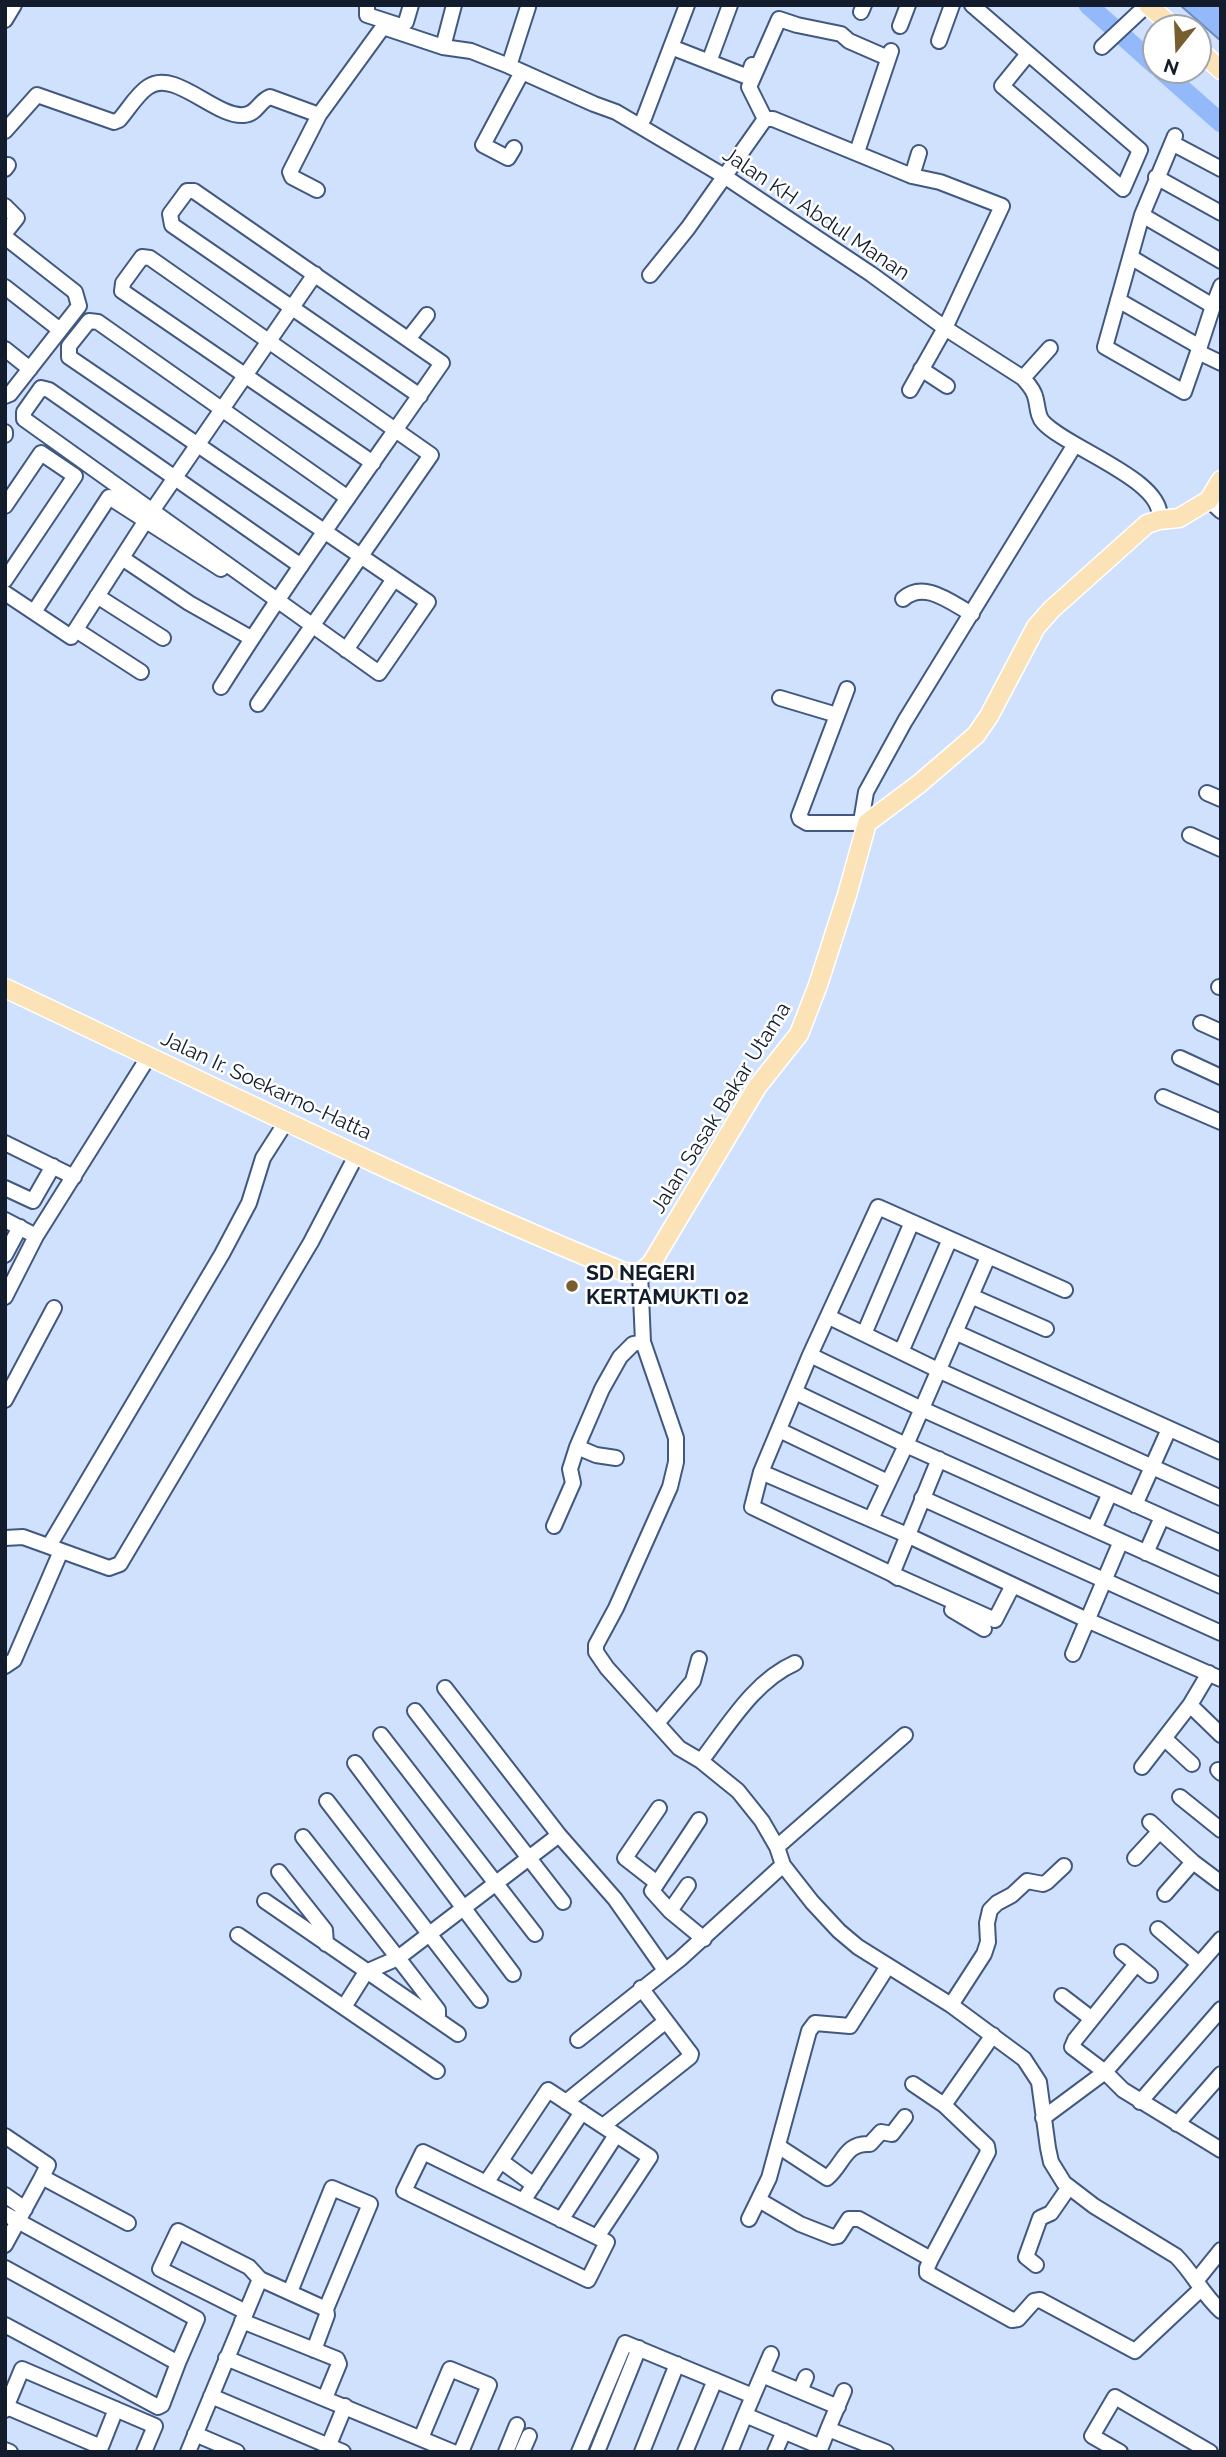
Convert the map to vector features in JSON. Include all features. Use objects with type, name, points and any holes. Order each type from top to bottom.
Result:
[{"type":"main road","points":[[863,828],[976,735],[989,716],[1024,647],[1044,618],[1147,524],[1215,505],[1221,480]]},
{"type":"main road","name":"Jalan Sasak Bakar Utama","points":[[640,1273],[646,1270],[662,1247],[757,1087],[799,1034],[843,908],[859,856],[863,828]]},
{"type":"main road","name":"Jalan Ir. Soekarno-Hatta","points":[[5,988],[286,1122],[516,1226],[625,1272],[640,1273]]},
{"type":"street","points":[[5,20],[13,5]]},
{"type":"street","points":[[367,5],[367,15],[401,26],[406,22],[411,5]]},
{"type":"street","points":[[443,47],[454,5]]},
{"type":"street","points":[[644,118],[687,5]]},
{"type":"street","points":[[709,62],[730,5]]},
{"type":"street","points":[[671,47],[748,77],[776,5]]},
{"type":"street","points":[[900,26],[908,5]]},
{"type":"street","points":[[939,41],[952,5]]},
{"type":"street","points":[[972,5],[1140,150],[1123,189],[1002,86],[1028,54]]},
{"type":"street","points":[[1102,47],[1148,5]]},
{"type":"street","points":[[514,148],[509,158],[480,150],[516,69],[528,7]]},
{"type":"street","points":[[765,119],[749,88],[779,19],[841,34],[849,41],[890,54],[857,152]]},
{"type":"street","name":"Jalan KH Abdul Manan","points":[[319,115],[383,27],[443,47],[471,51],[582,100],[616,112],[724,176],[871,274],[945,328],[1023,378]]},
{"type":"street","points":[[5,131],[37,95],[103,119],[116,121],[148,87],[166,83],[240,116],[254,112],[264,99],[270,97],[319,115],[290,172],[292,177],[317,190]]},
{"type":"street","points":[[765,119],[857,152],[912,176],[940,182],[1002,206],[945,328],[910,390]]},
{"type":"street","points":[[650,275],[688,228],[765,119]]},
{"type":"street","points":[[1221,169],[1173,140],[1142,215],[1105,347],[1184,392],[1221,286]]},
{"type":"street","points":[[912,176],[919,153]]},
{"type":"street","points":[[1156,177],[1221,213]]},
{"type":"street","points":[[221,687],[251,639],[420,396],[442,363],[194,191],[187,191],[170,214],[172,225],[420,396]]},
{"type":"street","points":[[5,206],[17,218],[5,235],[75,292],[79,306],[10,394],[5,396]]},
{"type":"street","points":[[1142,215],[1221,261]]},
{"type":"street","points":[[258,704],[431,455],[145,256],[123,283],[122,291],[373,463]]},
{"type":"street","points":[[1132,258],[1213,306]]},
{"type":"street","points":[[5,593],[71,637],[148,516],[315,274]]},
{"type":"street","points":[[5,287],[60,330]]},
{"type":"street","points":[[1118,300],[1221,363]]},
{"type":"street","points":[[409,338],[427,315]]},
{"type":"street","points":[[301,566],[45,388],[41,388],[24,412],[24,419],[148,516],[215,565],[277,601],[379,673],[428,602],[69,357],[69,346],[89,321],[98,322],[348,498]]},
{"type":"street","points":[[1050,348],[1023,378],[1033,390],[1042,422],[1074,446],[1130,477],[1147,490],[1164,519]]},
{"type":"street","points":[[5,349],[30,369]]},
{"type":"street","points":[[921,369],[947,386]]},
{"type":"street","points":[[847,689],[800,819],[807,823],[863,828],[866,792],[876,773],[924,688],[1074,446]]},
{"type":"street","points":[[5,506],[41,453],[75,476],[5,580]]},
{"type":"street","points":[[34,612],[109,497],[148,516]]},
{"type":"street","points":[[121,558],[189,603],[251,639]]},
{"type":"street","points":[[346,650],[394,579]]},
{"type":"street","points":[[903,599],[910,593],[923,590],[972,614]]},
{"type":"street","points":[[97,596],[163,638]]},
{"type":"street","points":[[76,630],[141,672]]},
{"type":"street","points":[[780,698],[837,715]]},
{"type":"street","points":[[1207,793],[1221,799]]},
{"type":"street","points":[[1190,835],[1221,849]]},
{"type":"street","points":[[1201,1023],[1221,1032]]},
{"type":"street","points":[[5,1297],[36,1236],[149,1056]]},
{"type":"street","points":[[1180,1058],[1221,1077]]},
{"type":"street","points":[[1163,1097],[1221,1122]]},
{"type":"street","points":[[5,1667],[14,1660],[55,1549],[222,1254],[249,1203],[263,1158],[286,1122]]},
{"type":"street","points":[[5,1143],[74,1177]]},
{"type":"street","points":[[5,1538],[23,1537],[109,1568],[115,1568],[123,1560],[312,1242],[357,1153]]},
{"type":"street","points":[[5,1188],[33,1201],[53,1166]]},
{"type":"street","points":[[1013,1585],[995,1620],[752,1507],[761,1472],[810,1355],[878,1207],[1065,1290]]},
{"type":"street","points":[[5,1220],[36,1236]]},
{"type":"street","points":[[864,1334],[912,1222]]},
{"type":"street","points":[[5,1255],[20,1227]]},
{"type":"street","points":[[901,1352],[950,1240]]},
{"type":"street","points":[[871,1519],[988,1256]]},
{"type":"street","points":[[640,1273],[643,1342],[676,1438],[676,1462],[670,1487],[596,1649],[607,1668],[679,1748],[701,1760],[738,1791],[762,1821],[777,1847],[783,1865],[839,1931],[888,1966],[951,2005],[1024,2059],[1034,2072],[1042,2093],[1051,2162],[1063,2183],[1094,2206],[1175,2256],[1187,2267],[1221,2311]]},
{"type":"street","points":[[971,1296],[1046,1329]]},
{"type":"street","points":[[5,1400],[12,1372],[54,1308]]},
{"type":"street","points":[[829,1317],[938,1370],[1221,1498]]},
{"type":"street","points":[[955,1332],[1221,1452]]},
{"type":"street","points":[[554,1526],[573,1483],[570,1469],[577,1447],[602,1390],[620,1357],[633,1344],[643,1342]]},
{"type":"street","points":[[810,1355],[922,1409],[1221,1543]]},
{"type":"street","points":[[795,1392],[1221,1587]]},
{"type":"street","points":[[1135,1505],[1169,1429]]},
{"type":"street","points":[[779,1430],[888,1482]]},
{"type":"street","points":[[577,1447],[596,1455],[616,1458]]},
{"type":"street","points":[[892,1574],[939,1459]]},
{"type":"street","points":[[761,1472],[907,1535],[1087,1620],[1215,1676],[1142,1767]]},
{"type":"street","points":[[1094,1529],[1110,1493]]},
{"type":"street","points":[[922,1498],[1221,1633]]},
{"type":"street","points":[[1146,1553],[1162,1517]]},
{"type":"street","points":[[1073,1654],[1121,1541]]},
{"type":"street","points":[[892,1574],[984,1629]]},
{"type":"street","points":[[657,1722],[693,1681],[699,1659]]},
{"type":"street","points":[[701,1760],[763,1683],[778,1670],[795,1663]]},
{"type":"street","points":[[445,1688],[559,1835],[674,1964]]},
{"type":"street","points":[[1190,1705],[1221,1735]]},
{"type":"street","points":[[415,1711],[562,1902]]},
{"type":"street","points":[[381,1735],[535,1934]]},
{"type":"street","points":[[777,1847],[905,1735]]},
{"type":"street","points":[[1165,1739],[1192,1764]]},
{"type":"street","points":[[355,1763],[513,1975]]},
{"type":"street","points":[[1180,1797],[1221,1830]]},
{"type":"street","points":[[327,1801],[480,2000]]},
{"type":"street","points":[[657,1884],[625,1858],[659,1808]]},
{"type":"street","points":[[699,1820],[652,1891],[670,1911],[704,1939]]},
{"type":"street","points":[[1135,1858],[1154,1827],[1193,1862],[1218,1876]]},
{"type":"street","points":[[344,2007],[366,1972],[398,1958],[559,1835]]},
{"type":"street","points":[[303,1837],[438,2010],[438,2020]]},
{"type":"street","points":[[1165,1894],[1193,1862]]},
{"type":"street","points":[[578,2040],[704,1939],[783,1865]]},
{"type":"street","points":[[951,2005],[984,1954],[988,1942],[988,1913],[992,1906],[1012,1895],[1027,1881],[1043,1884],[1047,1882],[1064,1866]]},
{"type":"street","points":[[279,1872],[325,1930],[326,1944]]},
{"type":"street","points":[[670,1911],[688,1885]]},
{"type":"street","points":[[265,1901],[458,2034]]},
{"type":"street","points":[[1158,1929],[1199,1964]]},
{"type":"street","points":[[238,1935],[437,2071]]},
{"type":"street","points":[[1044,2118],[1105,2072],[1199,1964],[1218,1949]]},
{"type":"street","points":[[1122,1952],[1150,1975]]},
{"type":"street","points":[[1136,1964],[1071,2045],[1140,2102],[1218,2145]]},
{"type":"street","points":[[748,2219],[769,2178],[812,2025],[820,2023],[850,2026],[888,1966]]},
{"type":"street","points":[[603,2126],[691,2054],[641,1988]]},
{"type":"street","points":[[1062,1996],[1092,2019]]},
{"type":"street","points":[[1140,2102],[1220,2012]]},
{"type":"street","points":[[566,2102],[666,2021]]},
{"type":"street","points":[[943,2105],[993,2035]]},
{"type":"street","points":[[1177,2124],[1221,2074]]},
{"type":"street","points":[[913,2084],[943,2105],[987,2146],[988,2152],[927,2271],[930,2276],[1010,2320],[1016,2320],[1034,2301],[1040,2300],[1133,2351],[1142,2347],[1199,2285],[1221,2250]]},
{"type":"street","points":[[486,2183],[548,2090],[650,2157],[597,2237]]},
{"type":"street","points":[[523,2201],[582,2112]]},
{"type":"street","points":[[778,2146],[827,2178],[849,2149],[860,2144],[870,2144],[881,2132],[892,2134],[905,2117]]},
{"type":"street","points":[[561,2220],[617,2135]]},
{"type":"street","points":[[5,2136],[48,2165],[16,2215],[5,2245]]},
{"type":"street","points":[[423,2152],[523,2201],[607,2242],[588,2280],[404,2191],[423,2152]]},
{"type":"street","points":[[501,2161],[534,2185]]},
{"type":"street","points":[[42,2178],[128,2223]]},
{"type":"street","points":[[1036,2265],[1026,2257],[1034,2232],[1040,2218],[1051,2213],[1069,2187]]},
{"type":"street","points":[[289,2292],[332,2188],[370,2204],[326,2309],[327,2315],[314,2350]]},
{"type":"street","points":[[5,2195],[16,2215],[197,2319],[162,2405],[158,2407],[5,2325]]},
{"type":"street","points":[[759,2200],[800,2224],[833,2237],[838,2236],[849,2219],[859,2219],[931,2259]]},
{"type":"street","points":[[325,2398],[339,2364],[337,2359],[244,2317],[160,2269],[178,2231],[249,2267],[260,2279],[326,2309]]},
{"type":"street","points":[[5,2268],[178,2363]]},
{"type":"street","points":[[188,2452],[260,2279]]},
{"type":"street","points":[[579,2452],[625,2343],[753,2396]]},
{"type":"street","points":[[597,2452],[639,2348]]},
{"type":"street","points":[[730,2452],[771,2354]]},
{"type":"street","points":[[226,2358],[453,2452]]},
{"type":"street","points":[[642,2452],[677,2364]]},
{"type":"street","points":[[116,2409],[100,2449],[6,2408],[22,2369],[116,2409],[155,2426],[144,2452]]},
{"type":"street","points":[[421,2438],[450,2369],[489,2385],[461,2452]]},
{"type":"street","points":[[762,2375],[838,2406]]},
{"type":"street","points":[[800,2391],[806,2377]]},
{"type":"street","points":[[685,2452],[715,2380]]},
{"type":"street","points":[[745,2415],[820,2449],[844,2391]]},
{"type":"street","points":[[211,2396],[327,2449],[343,2452]]},
{"type":"street","points":[[1120,2452],[1092,2435],[1115,2397],[1210,2452]]},
{"type":"street","points":[[327,2449],[345,2406]]},
{"type":"street","points":[[506,2452],[517,2425]]},
{"type":"street","points":[[828,2429],[864,2448],[886,2452]]},
{"type":"street","points":[[775,2452],[784,2431]]},
{"type":"street","points":[[195,2434],[237,2452]]},
{"type":"street","points":[[522,2452],[529,2436]]},
{"type":"street","points":[[5,2450],[10,2452]]},
{"type":"water","points":[[1180,5],[1221,5],[1221,41],[1212,33],[1212,14],[1190,14]]},
{"type":"waterway","points":[[1088,5],[1142,53]]},
{"type":"waterway","points":[[1177,84],[1221,123]]},
{"type":"place","name":"SD NEGERI KERTAMUKTI 02","points":[[572,1286]]}]
